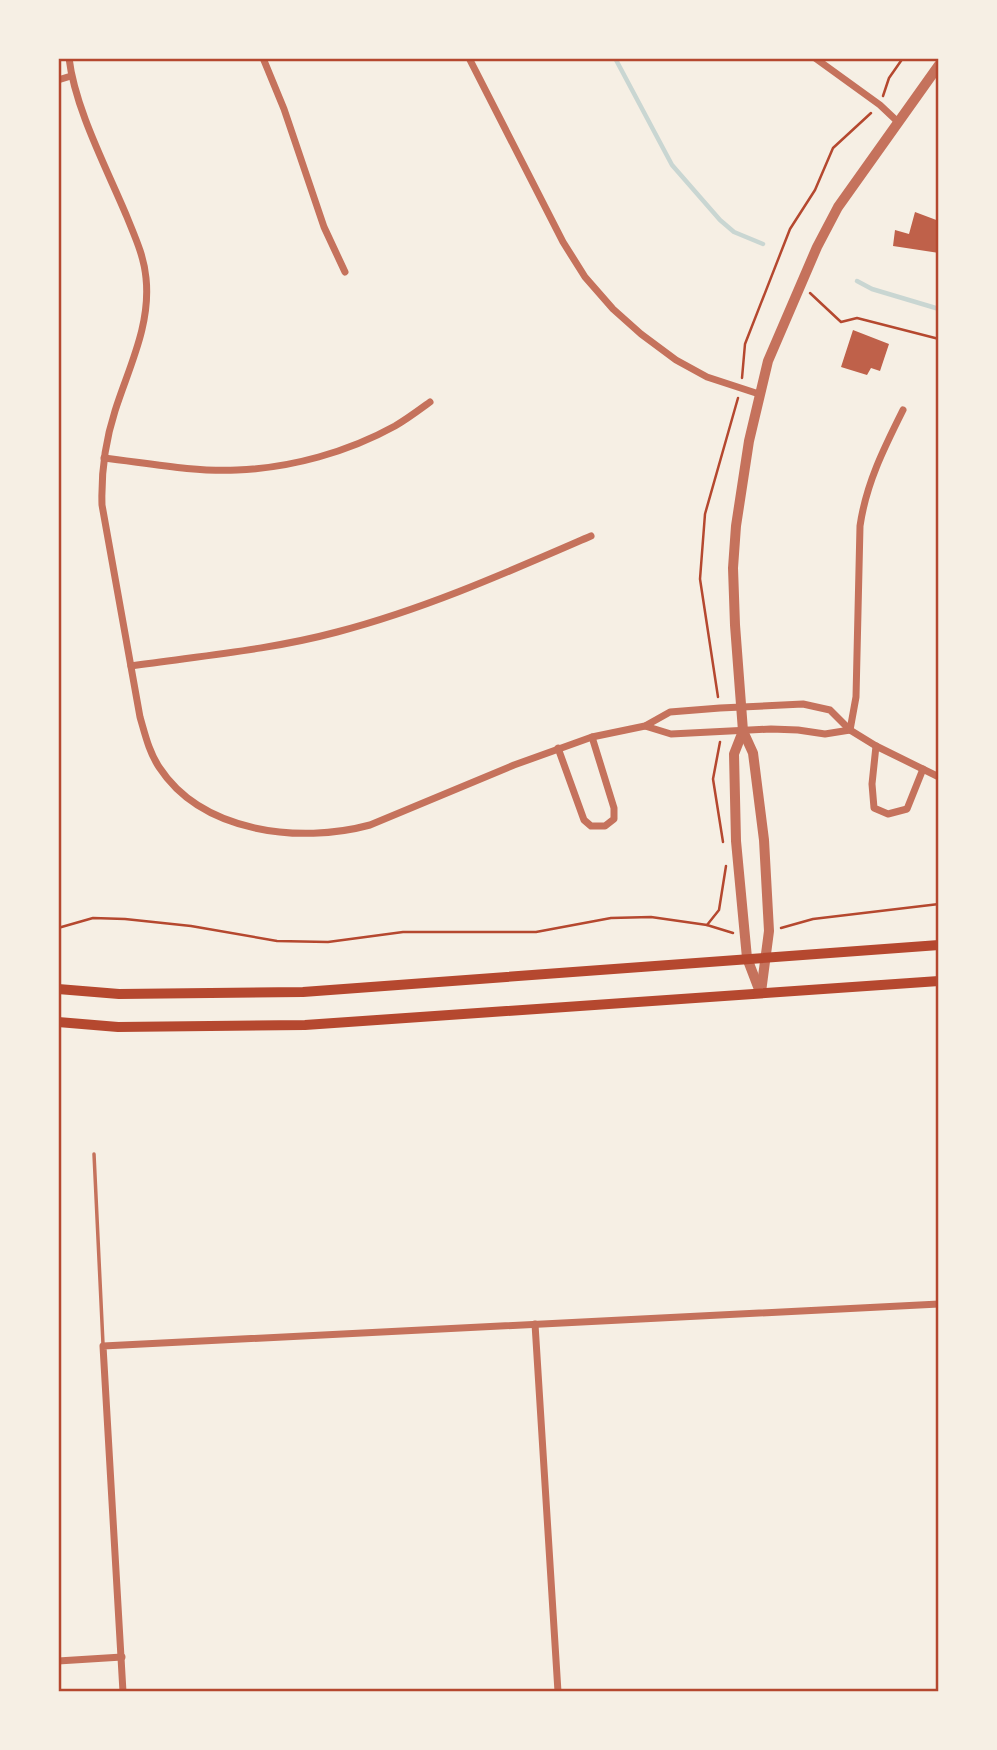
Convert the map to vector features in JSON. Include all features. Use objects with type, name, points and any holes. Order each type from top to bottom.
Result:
[{"type":"main road","points":[[58,989],[119,994],[303,992],[939,945]]},
{"type":"main road","points":[[58,1022],[118,1027],[305,1025],[939,981]]},
{"type":"street","points":[[69,58],[78,97],[137,242],[146,277],[145,317],[141,337],[116,409],[104,458],[102,505],[139,716],[159,767],[188,798],[224,818],[255,828],[315,834],[355,829],[428,803],[558,748],[592,737],[645,726],[670,712],[803,704],[830,710],[850,730],[876,746],[939,777]]},
{"type":"street","points":[[263,58],[284,109],[324,227],[345,272]]},
{"type":"street","points":[[469,58],[563,242],[585,278],[622,317],[677,360],[707,377],[759,394]]},
{"type":"street","points":[[815,58],[880,105],[898,122]]},
{"type":"street","points":[[761,992],[769,931],[764,840],[754,753],[743,732],[734,625],[733,568],[741,486],[768,361],[800,284],[838,207],[939,65]]},
{"type":"street","points":[[58,80],[71,76]]},
{"type":"street","points":[[104,458],[206,470],[237,470],[291,463],[367,439],[396,425],[430,402]]},
{"type":"street","points":[[850,730],[856,697],[862,507],[876,464],[903,410]]},
{"type":"street","points":[[131,666],[280,644],[337,632],[415,609],[488,581],[591,536]]},
{"type":"street","points":[[645,726],[671,734],[798,730],[825,734],[850,730]]},
{"type":"street","points":[[743,732],[734,754],[736,841],[747,958],[761,992]]},
{"type":"street","points":[[558,748],[583,820],[591,826],[605,826],[614,820],[614,808],[592,737]]},
{"type":"street","points":[[876,746],[872,784],[874,808],[888,814],[907,809],[923,769]]},
{"type":"street","points":[[123,1692],[103,1346],[939,1304]]},
{"type":"street","points":[[535,1324],[558,1692]]},
{"type":"street","points":[[58,1661],[122,1657]]},
{"type":"lane","points":[[94,1154],[103,1346]]},
{"type":"path","points":[[800,284],[841,322],[857,318],[939,339]]},
{"type":"path","points":[[769,931],[813,919],[939,904]]},
{"type":"path","points":[[58,928],[93,918],[125,919],[191,926],[277,941],[328,942],[403,932],[536,932],[611,918],[651,917],[708,925],[731,933],[744,933]]},
{"type":"building","points":[[915,212],[939,221],[939,253],[893,246],[895,230],[909,234]]},
{"type":"building","points":[[853,330],[889,344],[880,371],[871,368],[867,375],[841,367]]},
{"type":"waterway","points":[[615,58],[672,165],[720,220],[734,232],[763,244]]},
{"type":"waterway","points":[[857,281],[872,289],[939,309]]}]
